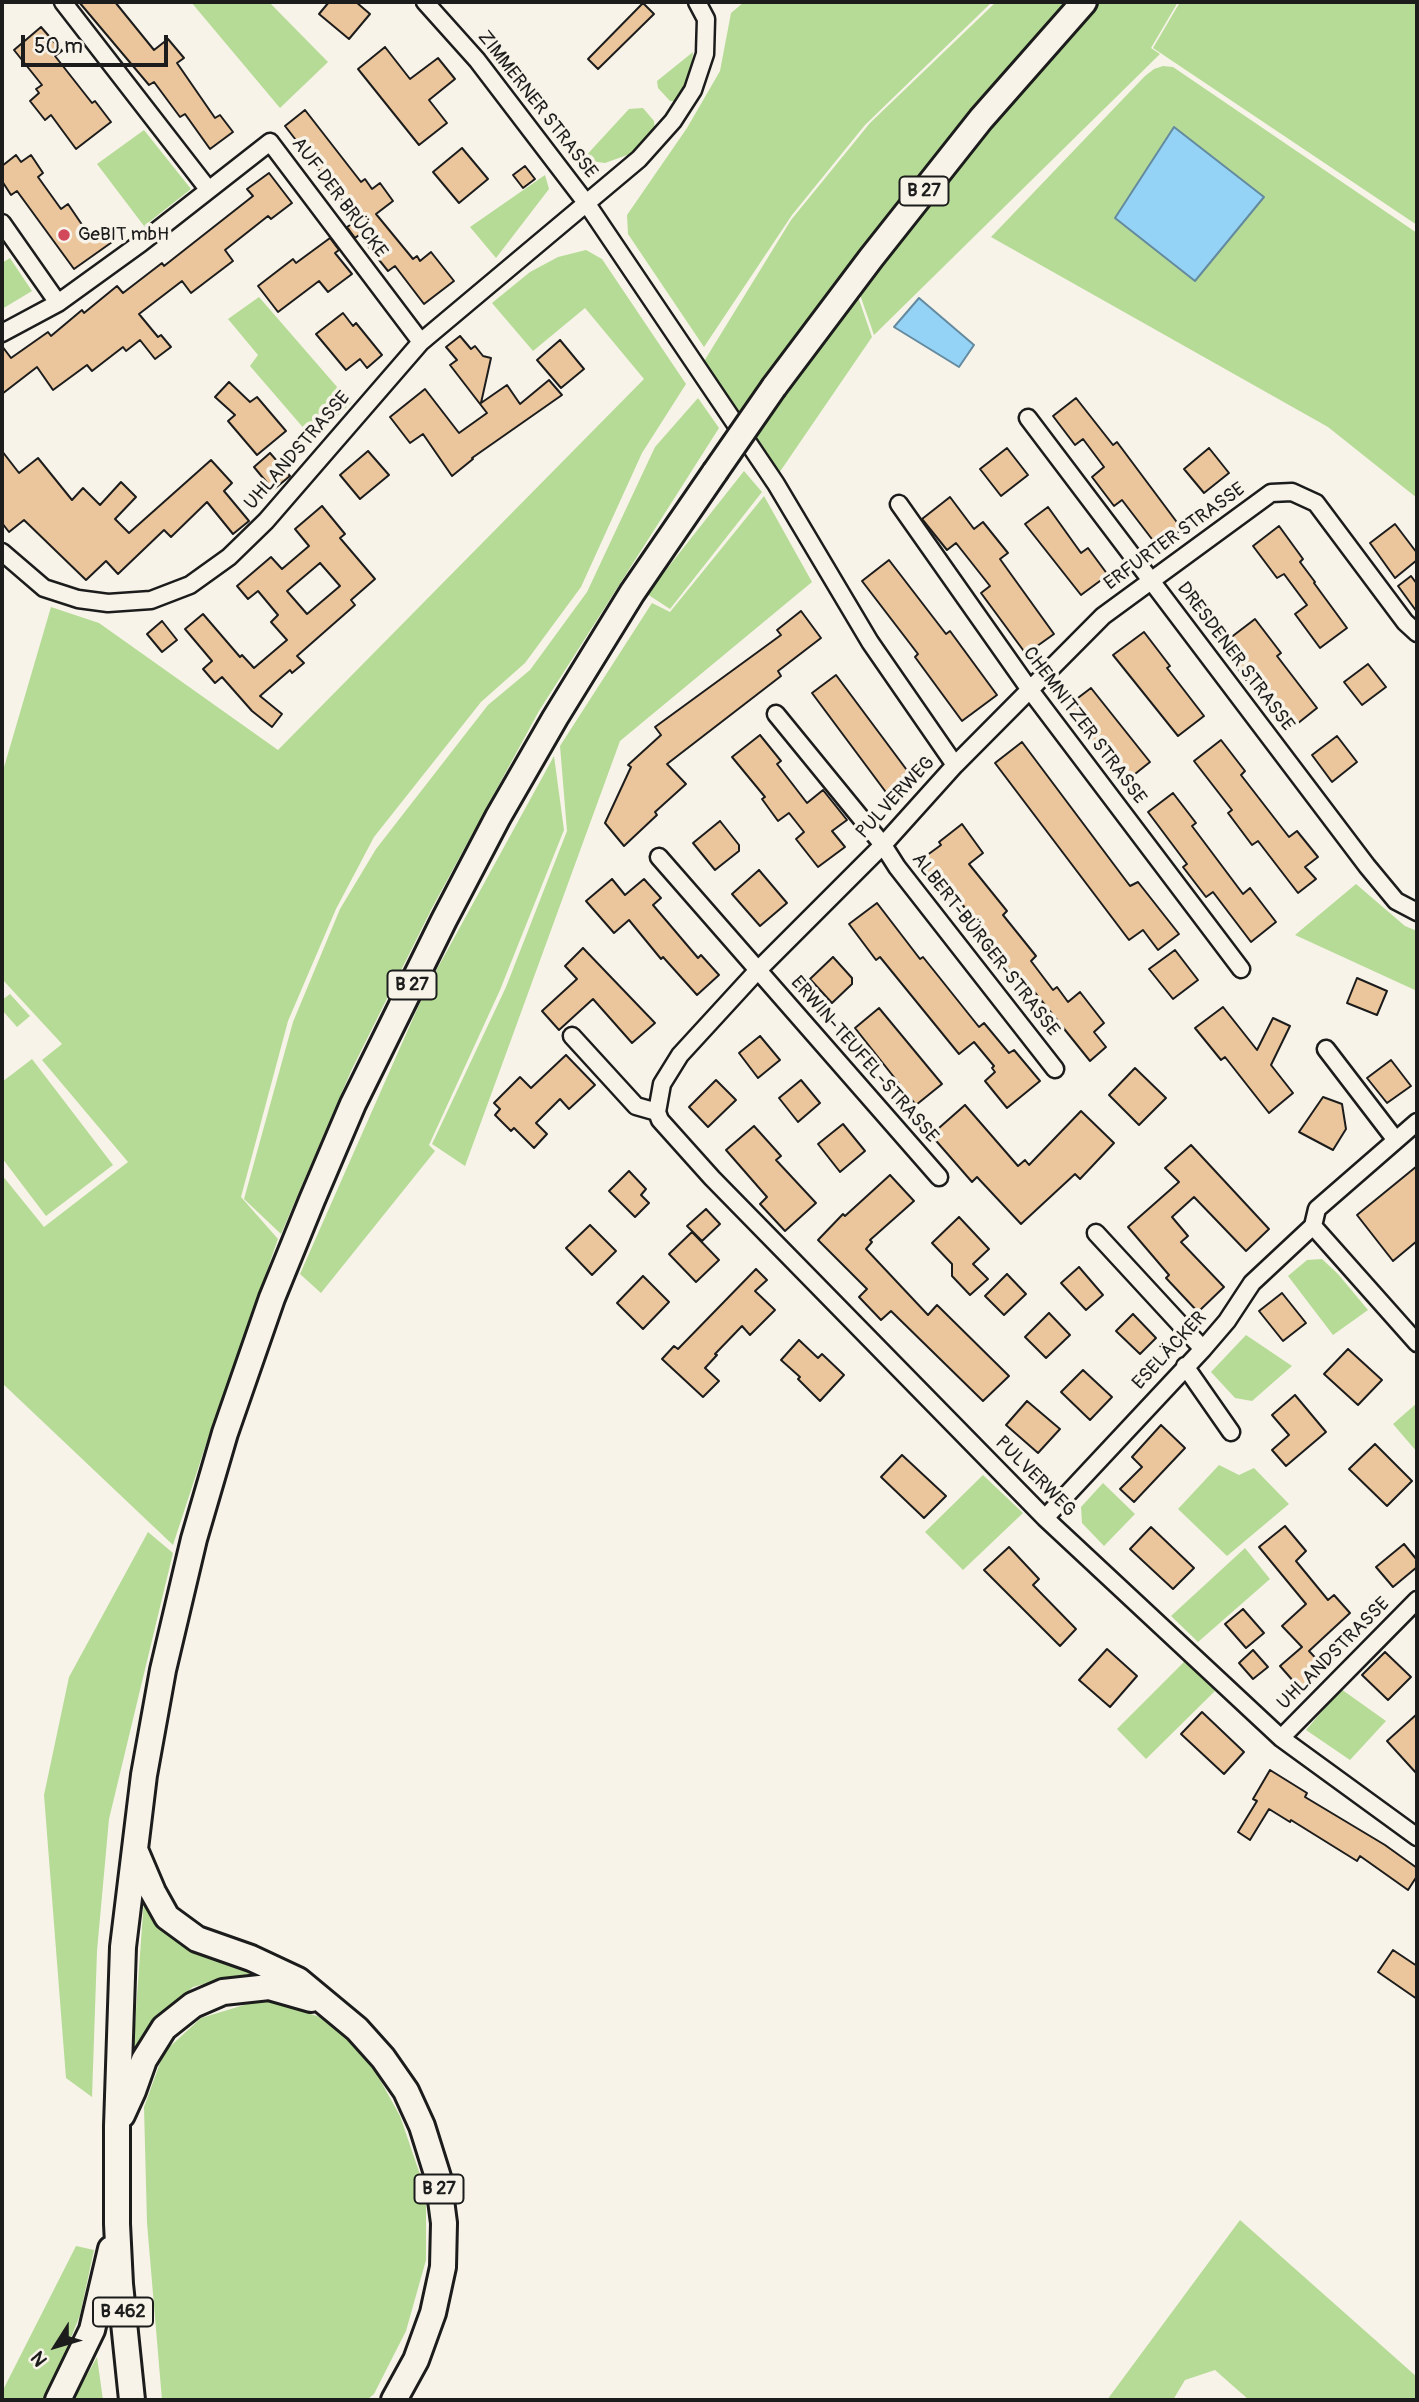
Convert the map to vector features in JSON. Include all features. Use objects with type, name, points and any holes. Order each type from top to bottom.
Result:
[{"type":"main road","name":"B 27","points":[[58,2400],[92,2330],[117,2224],[117,2126],[124,1947],[134,1848],[163,1670],[194,1539],[225,1433],[272,1298],[353,1104],[498,817],[632,593],[774,387],[871,258],[981,119],[1084,2]]},
{"type":"main road","points":[[134,1848],[167,1917],[197,1939],[251,1958],[298,1980],[327,2004]]},
{"type":"main road","points":[[117,2126],[144,2060],[164,2028],[192,2005],[223,1992],[269,1987],[327,2004]]},
{"type":"main road","name":"B 27","points":[[327,2004],[357,2029],[383,2058],[406,2091],[422,2126],[438,2177],[444,2223],[443,2267],[433,2313],[416,2360],[394,2400]]},
{"type":"main road","name":"B 462","points":[[117,2224],[120,2284],[132,2400]]},
{"type":"street","points":[[63,2],[208,189]]},
{"type":"street","name":"ZIMMERNER STRASSE","points":[[425,2],[477,60],[587,204],[776,484]]},
{"type":"street","name":"UHLANDSTRASSE","points":[[2,552],[44,588],[78,599],[108,603],[151,600],[190,585],[229,557],[266,520],[421,342],[639,159],[673,121],[693,90],[705,54],[706,19],[696,2]]},
{"type":"street","name":"AUF DER BRÜCKE","points":[[2,333],[58,303],[142,243],[270,142],[421,342]]},
{"type":"street","points":[[2,223],[58,303]]},
{"type":"street","name":"DRESDENER STRASSE","points":[[1028,418],[1367,866],[1396,901],[1417,912]]},
{"type":"street","name":"PULVERWEG","points":[[776,484],[870,642],[955,765],[883,845],[758,970],[680,1055],[663,1084],[657,1112],[666,1127],[712,1178],[1045,1518],[1281,1738],[1417,1838]]},
{"type":"street","name":"ERFURTER STRASSE","points":[[955,765],[1103,616],[1271,494],[1292,492],[1316,503],[1405,622],[1417,633]]},
{"type":"street","name":"CHEMNITZER STRASSE","points":[[899,505],[1030,690],[1241,969]]},
{"type":"street","name":"ALBERT-BÜRGER-STRASSE","points":[[776,714],[883,845],[897,867],[1055,1069]]},
{"type":"street","name":"ERWIN-TEUFEL-STRASSE","points":[[659,857],[939,1177]]},
{"type":"street","name":"PULVERWEG","points":[[572,1037],[636,1106],[657,1112]]},
{"type":"street","points":[[1326,1049],[1395,1139]]},
{"type":"street","points":[[1417,1122],[1317,1209],[1314,1226],[1417,1343]]},
{"type":"street","name":"ESELÄCKER","points":[[1045,1518],[1203,1349],[1227,1321],[1252,1283],[1314,1226]]},
{"type":"street","points":[[1096,1233],[1203,1349]]},
{"type":"street","points":[[1185,1366],[1231,1432]]},
{"type":"street","name":"UHLANDSTRASSE","points":[[1281,1738],[1417,1600]]},
{"type":"green space","points":[[191,2],[269,2],[328,62],[280,108]]},
{"type":"green space","points":[[744,2],[992,2],[865,125],[792,215],[704,347],[628,234],[627,215],[687,128],[720,71],[731,13]]},
{"type":"green space","points":[[996,2],[1082,2],[741,422],[703,363],[791,220],[870,123]]},
{"type":"green space","points":[[1092,2],[1178,2],[1151,48],[1160,54],[874,335],[857,286]]},
{"type":"green space","points":[[1180,2],[1417,2],[1417,225],[1153,48]]},
{"type":"green space","points":[[693,52],[686,91],[678,101],[670,101],[658,88],[657,81]]},
{"type":"green space","points":[[1163,66],[1173,67],[1417,233],[1417,498],[1328,427],[991,237],[1145,76]]},
{"type":"green space","points":[[643,108],[654,121],[655,132],[630,154],[605,163],[582,160],[629,109]]},
{"type":"green space","points":[[144,130],[191,189],[144,226],[97,164]]},
{"type":"green space","points":[[545,175],[549,189],[496,258],[470,227]]},
{"type":"green space","points":[[586,250],[602,259],[686,384],[642,453],[581,587],[525,663],[481,702],[374,837],[336,909],[288,1021],[241,1197],[278,1239],[173,1545],[2,1383],[2,1175],[44,1227],[128,1162],[42,1060],[62,1044],[2,979],[2,774],[51,607],[99,623],[278,750],[644,379],[585,308],[533,351],[492,303],[530,272],[558,257]]},
{"type":"green space","points":[[10,258],[32,291],[2,309],[2,263]]},
{"type":"green space","points":[[855,288],[872,337],[777,476],[748,433]]},
{"type":"green space","points":[[259,297],[351,403],[313,439],[250,366],[258,355],[228,319]]},
{"type":"green space","points":[[698,398],[719,428],[539,711],[432,908],[351,1071],[281,1234],[244,1199],[293,1022],[340,909],[376,849],[488,705],[530,670],[587,592],[655,447]]},
{"type":"green space","points":[[744,471],[762,492],[670,609],[647,594]]},
{"type":"green space","points":[[764,496],[812,582],[620,741],[465,1166],[432,1144],[506,987],[567,831],[560,746],[652,603],[670,612]]},
{"type":"green space","points":[[554,756],[564,830],[500,990],[429,1145],[435,1151],[321,1293],[300,1274],[426,989]]},
{"type":"green space","points":[[1356,884],[1405,926],[1417,931],[1417,991],[1295,935]]},
{"type":"green space","points":[[10,994],[30,1016],[17,1027],[2,1010],[2,1000]]},
{"type":"green space","points":[[32,1059],[113,1165],[46,1216],[2,1158],[2,1082]]},
{"type":"green space","points":[[1322,1259],[1368,1310],[1333,1335],[1288,1276],[1307,1260]]},
{"type":"green space","points":[[1246,1335],[1292,1366],[1252,1401],[1235,1398],[1211,1372]]},
{"type":"green space","points":[[1417,1403],[1417,1452],[1393,1424]]},
{"type":"green space","points":[[1219,1465],[1239,1475],[1254,1468],[1289,1504],[1227,1556],[1178,1509]]},
{"type":"green space","points":[[983,1475],[1023,1513],[963,1570],[925,1532]]},
{"type":"green space","points":[[1103,1483],[1135,1514],[1104,1546],[1082,1523],[1081,1507]]},
{"type":"green space","points":[[148,1532],[173,1553],[109,1819],[97,1951],[92,2097],[66,2078],[44,1795],[69,1677]]},
{"type":"green space","points":[[1245,1548],[1270,1579],[1198,1642],[1171,1616]]},
{"type":"green space","points":[[1185,1661],[1215,1691],[1146,1759],[1117,1729]]},
{"type":"green space","points":[[1341,1689],[1386,1721],[1350,1760],[1306,1730]]},
{"type":"green space","points":[[144,1899],[267,1973],[225,1978],[193,1987],[158,2016],[133,2052]]},
{"type":"green space","points":[[264,1999],[323,2018],[368,2058],[400,2116],[426,2192],[426,2260],[406,2331],[374,2394],[367,2400],[162,2400],[147,2223],[144,2107],[164,2052],[201,2018]]},
{"type":"green space","points":[[1240,2220],[1417,2377],[1417,2400],[1249,2400],[1215,2370],[1185,2380],[1173,2400],[1107,2400]]},
{"type":"green space","points":[[76,2246],[94,2250],[80,2315],[47,2399],[2,2400],[2,2392]]},
{"type":"green space","points":[[97,2357],[103,2400],[73,2400]]},
{"type":"water","points":[[1174,127],[1264,197],[1195,281],[1115,218]]},
{"type":"water","points":[[919,298],[974,345],[959,367],[894,327]]},
{"type":"building","points":[[79,2],[115,2],[154,50],[168,39],[184,58],[177,63],[215,118],[220,115],[233,132],[210,149],[185,114],[180,117],[154,82],[149,85]]},
{"type":"building","points":[[329,2],[356,2],[370,14],[349,39],[319,14]]},
{"type":"building","points":[[643,3],[654,14],[598,69],[588,59]]},
{"type":"building","points":[[41,27],[62,51],[55,56],[92,103],[95,101],[111,122],[76,149],[51,115],[45,120],[30,101],[39,93],[36,89],[42,85],[14,50]]},
{"type":"building","points":[[385,47],[410,79],[438,58],[455,79],[429,100],[447,123],[419,145],[358,69]]},
{"type":"building","points":[[305,110],[361,182],[365,179],[372,189],[380,183],[393,201],[376,214],[413,259],[417,256],[420,261],[431,252],[454,281],[424,304],[395,266],[388,271],[359,235],[355,238],[347,227],[358,220],[285,126]]},
{"type":"building","points":[[462,148],[488,179],[459,203],[433,172]]},
{"type":"building","points":[[16,155],[21,162],[31,155],[43,173],[38,177],[61,209],[68,204],[89,235],[105,225],[115,240],[74,269],[17,191],[11,195],[2,181],[2,166]]},
{"type":"building","points":[[525,166],[535,179],[523,188],[513,175]]},
{"type":"building","points":[[269,173],[292,203],[271,219],[268,216],[225,250],[233,261],[191,293],[182,281],[139,314],[158,337],[161,335],[171,347],[155,359],[140,340],[126,351],[123,347],[92,371],[87,365],[53,390],[37,367],[2,394],[2,346],[11,358],[48,332],[51,336],[117,286],[123,293],[162,263],[164,266],[253,196],[247,189]]},
{"type":"building","points":[[330,238],[339,250],[335,253],[352,274],[328,292],[319,281],[278,312],[258,286],[293,259],[296,263]]},
{"type":"building","points":[[343,313],[353,326],[356,323],[382,355],[367,368],[360,359],[346,370],[316,334]]},
{"type":"building","points":[[460,336],[471,349],[475,346],[483,356],[491,358],[481,403],[507,385],[520,404],[549,380],[562,395],[472,458],[452,476],[423,434],[410,443],[390,417],[425,389],[459,433],[487,413],[450,365],[457,360],[446,347]]},
{"type":"building","points":[[560,340],[584,369],[561,388],[537,360]]},
{"type":"building","points":[[229,382],[250,402],[257,397],[286,431],[257,455],[228,421],[235,415],[215,397]]},
{"type":"building","points":[[1076,398],[1113,445],[1117,442],[1182,529],[1158,547],[1122,500],[1114,506],[1092,477],[1104,467],[1083,439],[1075,445],[1053,416]]},
{"type":"building","points":[[1007,448],[1028,475],[1001,496],[980,469]]},
{"type":"building","points":[[1209,448],[1229,473],[1204,493],[1184,469]]},
{"type":"building","points":[[2,451],[19,473],[38,458],[72,500],[83,488],[100,505],[121,482],[136,497],[115,519],[129,533],[211,460],[232,483],[224,491],[249,521],[233,534],[207,502],[171,537],[164,530],[118,574],[106,561],[86,580],[24,520],[9,532],[2,523]]},
{"type":"building","points":[[368,451],[389,475],[360,499],[340,475]]},
{"type":"building","points":[[270,453],[290,476],[273,490],[254,467]]},
{"type":"building","points":[[950,497],[974,529],[983,522],[1008,553],[1000,559],[1054,634],[1026,654],[981,593],[990,586],[956,543],[947,550],[922,519]]},
{"type":"building","points":[[322,506],[345,534],[340,538],[375,579],[351,600],[355,605],[297,656],[304,663],[292,673],[290,670],[260,696],[282,714],[272,727],[252,711],[222,677],[215,683],[203,669],[212,661],[185,629],[203,614],[240,657],[242,655],[254,668],[287,640],[271,622],[278,615],[258,591],[248,599],[237,586],[271,557],[282,569],[309,546],[295,529]],"holes":[[[320,563],[340,586],[307,614],[287,591]]]},
{"type":"building","points":[[1048,507],[1081,553],[1088,548],[1108,575],[1081,595],[1025,524]]},
{"type":"building","points":[[1395,524],[1417,553],[1417,560],[1395,578],[1370,543]]},
{"type":"building","points":[[1279,526],[1303,559],[1300,562],[1314,583],[1347,628],[1320,648],[1295,614],[1307,605],[1284,574],[1277,578],[1253,546]]},
{"type":"building","points":[[889,560],[946,634],[950,631],[997,695],[962,721],[915,657],[918,654],[862,581]]},
{"type":"building","points":[[1411,576],[1417,584],[1417,612],[1398,586]]},
{"type":"building","points":[[801,611],[821,638],[778,671],[781,676],[667,764],[686,784],[655,812],[657,815],[624,846],[605,823],[631,767],[628,765],[661,735],[655,727],[781,635],[777,630]]},
{"type":"building","points":[[1255,619],[1281,653],[1277,656],[1317,708],[1292,728],[1252,675],[1246,680],[1221,645]]},
{"type":"building","points":[[162,621],[177,640],[162,652],[147,634]]},
{"type":"building","points":[[1144,632],[1170,666],[1167,668],[1204,716],[1178,736],[1113,655]]},
{"type":"building","points":[[1368,664],[1386,687],[1362,705],[1344,682]]},
{"type":"building","points":[[836,675],[915,781],[891,799],[812,693]]},
{"type":"building","points":[[1091,688],[1150,762],[1125,782],[1066,707]]},
{"type":"building","points":[[760,735],[781,761],[777,764],[807,803],[823,790],[847,820],[832,831],[845,847],[818,867],[796,839],[804,832],[789,813],[778,821],[762,799],[765,797],[732,757]]},
{"type":"building","points":[[1337,736],[1357,762],[1332,782],[1312,755]]},
{"type":"building","points":[[1221,740],[1245,771],[1241,775],[1289,837],[1297,831],[1318,857],[1305,867],[1316,879],[1298,893],[1258,841],[1252,845],[1228,813],[1232,810],[1194,761]]},
{"type":"building","points":[[1022,742],[1130,886],[1138,882],[1179,934],[1158,950],[1143,930],[1129,940],[995,763]]},
{"type":"building","points":[[1173,793],[1196,823],[1192,826],[1243,894],[1250,888],[1276,922],[1251,942],[1213,892],[1206,897],[1183,867],[1187,864],[1148,812]]},
{"type":"building","points":[[720,821],[739,845],[739,851],[715,870],[693,843]]},
{"type":"building","points":[[962,824],[983,853],[969,864],[1007,911],[1003,915],[1036,956],[1031,961],[1053,990],[1057,987],[1068,1002],[1080,992],[1104,1023],[1094,1032],[1106,1047],[1090,1061],[1028,984],[1024,988],[990,945],[984,950],[970,931],[978,924],[956,897],[950,902],[919,861],[941,845],[939,842]]},
{"type":"building","points":[[759,870],[787,903],[760,926],[732,894]]},
{"type":"building","points":[[612,879],[625,895],[644,879],[661,898],[653,905],[698,958],[701,955],[719,975],[697,995],[663,957],[661,959],[629,920],[614,933],[586,901]]},
{"type":"building","points":[[877,903],[920,959],[923,957],[979,1027],[984,1023],[1009,1053],[1014,1050],[1040,1081],[1007,1108],[985,1081],[995,1072],[992,1068],[994,1066],[974,1042],[959,1054],[880,957],[876,960],[849,924]]},
{"type":"building","points":[[583,948],[655,1023],[632,1043],[593,999],[559,1030],[542,1011],[577,979],[565,966]]},
{"type":"building","points":[[1175,950],[1198,980],[1173,999],[1149,969]]},
{"type":"building","points":[[833,957],[852,978],[852,984],[832,1003],[810,979]]},
{"type":"building","points":[[1357,978],[1387,991],[1377,1015],[1347,1003]]},
{"type":"building","points":[[1223,1007],[1257,1050],[1273,1018],[1290,1026],[1271,1065],[1293,1093],[1269,1113],[1225,1057],[1221,1060],[1195,1028]]},
{"type":"building","points":[[879,1008],[942,1084],[916,1105],[855,1028]]},
{"type":"building","points":[[760,1036],[780,1060],[758,1078],[739,1053]]},
{"type":"building","points":[[566,1055],[595,1085],[569,1109],[560,1099],[536,1123],[547,1134],[534,1148],[514,1128],[511,1131],[495,1115],[500,1109],[494,1103],[520,1077],[531,1088]]},
{"type":"building","points":[[1391,1060],[1411,1086],[1387,1103],[1367,1078]]},
{"type":"building","points":[[1135,1068],[1166,1098],[1139,1125],[1109,1095]]},
{"type":"building","points":[[716,1080],[736,1100],[708,1127],[689,1107]]},
{"type":"building","points":[[801,1080],[820,1103],[798,1122],[779,1098]]},
{"type":"building","points":[[1323,1097],[1342,1104],[1346,1129],[1333,1150],[1299,1132]]},
{"type":"building","points":[[965,1105],[1018,1166],[1025,1160],[1029,1165],[1081,1111],[1114,1143],[1080,1179],[1075,1174],[1021,1224],[977,1177],[972,1182],[931,1135]]},
{"type":"building","points":[[843,1124],[865,1151],[840,1172],[818,1144]]},
{"type":"building","points":[[754,1126],[781,1156],[776,1160],[816,1203],[785,1231],[760,1204],[767,1197],[726,1150]]},
{"type":"building","points":[[1191,1145],[1269,1229],[1246,1251],[1194,1197],[1172,1217],[1188,1236],[1181,1242],[1224,1287],[1198,1312],[1166,1278],[1169,1275],[1128,1227],[1179,1182],[1165,1168]]},
{"type":"building","points":[[1417,1166],[1417,1241],[1393,1261],[1357,1215]]},
{"type":"building","points":[[629,1171],[646,1189],[641,1195],[649,1203],[635,1217],[609,1191]]},
{"type":"building","points":[[890,1175],[914,1201],[870,1240],[872,1242],[866,1249],[928,1315],[937,1305],[1009,1376],[983,1401],[891,1311],[881,1320],[859,1297],[867,1289],[818,1240],[843,1214],[845,1216]]},
{"type":"building","points":[[706,1209],[720,1224],[702,1241],[687,1226]]},
{"type":"building","points":[[959,1217],[989,1249],[973,1264],[988,1279],[970,1295],[952,1276],[952,1264],[932,1243]]},
{"type":"building","points":[[590,1225],[616,1251],[592,1275],[566,1248]]},
{"type":"building","points":[[692,1232],[719,1260],[696,1282],[669,1254]]},
{"type":"building","points":[[1079,1267],[1103,1295],[1086,1310],[1061,1283]]},
{"type":"building","points":[[756,1269],[767,1280],[755,1291],[775,1310],[750,1335],[742,1326],[715,1354],[717,1355],[705,1368],[719,1381],[703,1397],[662,1359],[674,1346],[678,1349]]},
{"type":"building","points":[[1007,1274],[1026,1294],[1004,1315],[985,1296]]},
{"type":"building","points":[[643,1276],[669,1302],[643,1329],[617,1303]]},
{"type":"building","points":[[1282,1293],[1306,1323],[1283,1341],[1259,1311]]},
{"type":"building","points":[[1049,1313],[1070,1335],[1046,1358],[1025,1337]]},
{"type":"building","points":[[1133,1314],[1156,1338],[1140,1354],[1116,1331]]},
{"type":"building","points":[[799,1340],[818,1358],[822,1354],[844,1375],[820,1401],[781,1360]]},
{"type":"building","points":[[1348,1349],[1382,1380],[1358,1405],[1324,1374]]},
{"type":"building","points":[[1083,1370],[1112,1397],[1090,1420],[1061,1392]]},
{"type":"building","points":[[1295,1395],[1326,1432],[1286,1466],[1272,1450],[1289,1435],[1272,1415]]},
{"type":"building","points":[[1027,1401],[1060,1429],[1038,1453],[1006,1425]]},
{"type":"building","points":[[1161,1425],[1185,1448],[1134,1502],[1120,1489],[1142,1467],[1132,1457]]},
{"type":"building","points":[[1375,1444],[1412,1481],[1387,1506],[1349,1469]]},
{"type":"building","points":[[902,1455],[946,1496],[924,1518],[881,1477]]},
{"type":"building","points":[[1285,1526],[1306,1551],[1296,1561],[1328,1600],[1334,1595],[1350,1613],[1309,1651],[1324,1667],[1302,1691],[1280,1666],[1302,1647],[1282,1626],[1306,1604],[1259,1547]]},
{"type":"building","points":[[1151,1527],[1194,1568],[1173,1589],[1130,1549]]},
{"type":"building","points":[[1404,1544],[1417,1560],[1417,1567],[1393,1587],[1376,1567]]},
{"type":"building","points":[[1009,1547],[1039,1579],[1033,1585],[1076,1629],[1060,1646],[984,1570]]},
{"type":"building","points":[[1243,1609],[1264,1633],[1246,1648],[1225,1624]]},
{"type":"building","points":[[1107,1649],[1137,1676],[1110,1707],[1079,1680]]},
{"type":"building","points":[[1253,1650],[1268,1667],[1253,1679],[1239,1663]]},
{"type":"building","points":[[1385,1652],[1411,1677],[1388,1700],[1362,1675]]},
{"type":"building","points":[[1202,1712],[1244,1752],[1224,1774],[1181,1734]]},
{"type":"building","points":[[1417,1714],[1417,1774],[1387,1741]]},
{"type":"building","points":[[1270,1770],[1307,1793],[1305,1797],[1385,1845],[1417,1868],[1417,1876],[1408,1890],[1360,1856],[1357,1861],[1269,1809],[1250,1840],[1238,1832],[1257,1801],[1253,1799]]},
{"type":"building","points":[[1393,1950],[1417,1966],[1417,1999],[1378,1972]]},
{"type":"place","name":"GeBIT mbH","points":[[64,235]]}]
